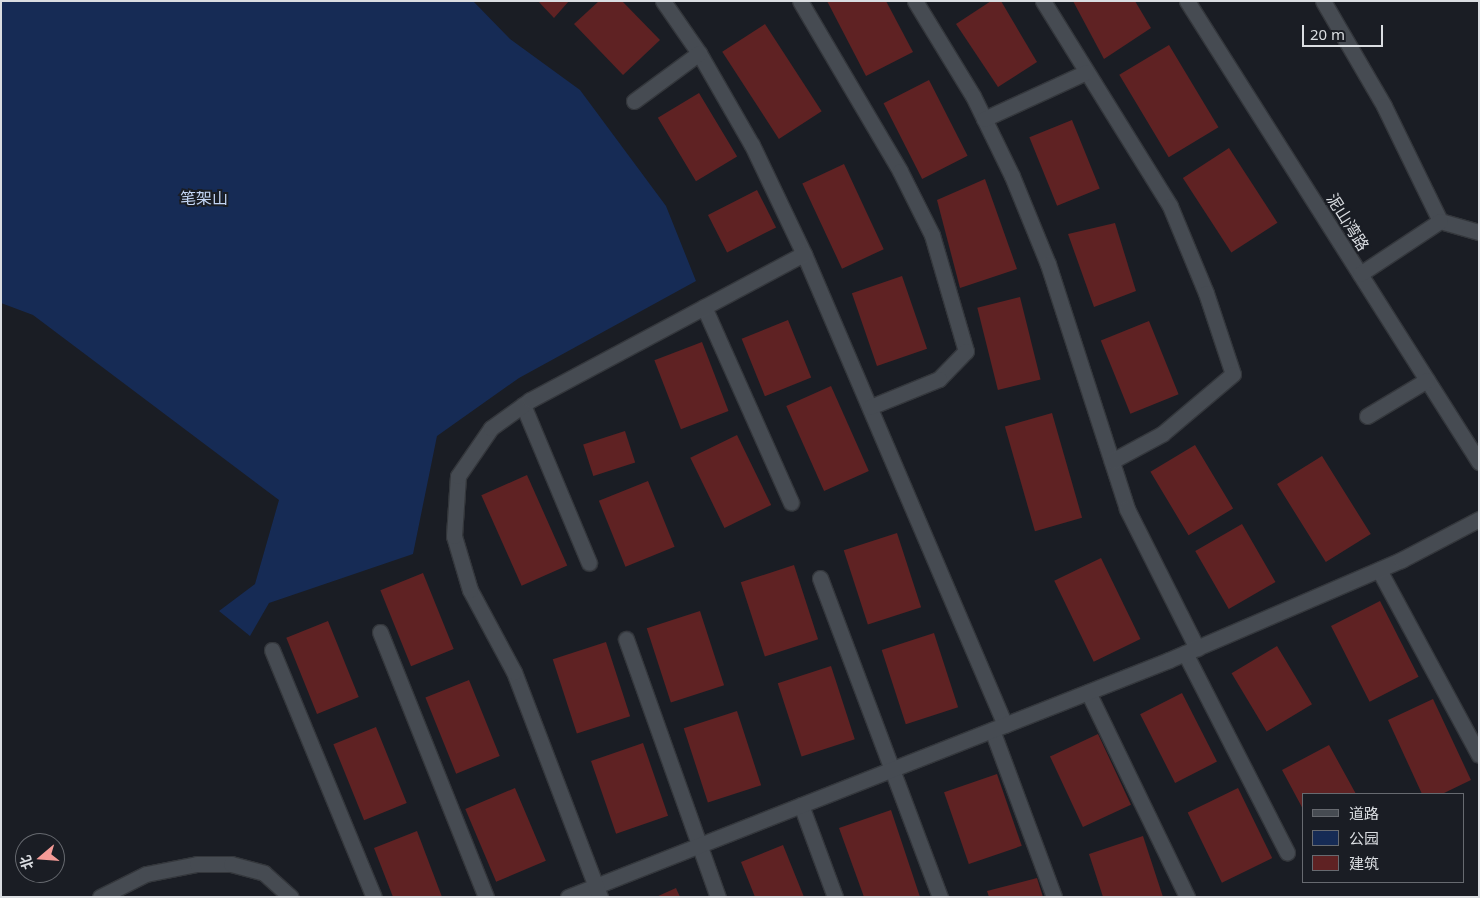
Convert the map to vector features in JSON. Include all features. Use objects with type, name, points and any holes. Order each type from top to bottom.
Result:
[{"type":"street","points":[[663,1],[700,53],[752,145],[804,254],[870,407],[998,727],[1054,897]]},
{"type":"street","points":[[800,1],[900,172],[932,234],[966,351],[939,379],[870,407]]},
{"type":"street","points":[[914,1],[984,118],[1048,264],[1127,508],[1191,651],[1286,852]]},
{"type":"street","points":[[1043,1],[1170,206],[1206,294],[1233,374],[1162,434],[1112,461]]},
{"type":"street","name":"泥山湾路","points":[[1187,1],[1479,462]]},
{"type":"street","points":[[1323,1],[1384,106],[1440,221],[1479,232]]},
{"type":"street","points":[[634,100],[700,53]]},
{"type":"street","points":[[984,118],[1086,72]]},
{"type":"street","points":[[1360,274],[1440,221]]},
{"type":"street","points":[[598,891],[514,672],[470,590],[454,536],[458,476],[491,428],[523,405],[804,254]]},
{"type":"street","points":[[704,307],[791,502]]},
{"type":"street","points":[[1368,416],[1427,380]]},
{"type":"street","points":[[523,405],[589,563]]},
{"type":"street","points":[[568,897],[598,891],[699,845],[1191,651],[1379,570],[1479,519]]},
{"type":"street","points":[[1379,570],[1479,755]]},
{"type":"street","points":[[820,578],[940,897]]},
{"type":"street","points":[[380,632],[486,897]]},
{"type":"street","points":[[626,638],[718,897]]},
{"type":"street","points":[[272,650],[374,897]]},
{"type":"street","points":[[1088,692],[1187,897]]},
{"type":"street","points":[[801,805],[835,897]]},
{"type":"street","points":[[100,897],[146,874],[197,864],[231,864],[264,874],[291,897]]},
{"type":"green space","name":"笔架山","points":[[1,1],[473,1],[510,39],[580,90],[666,206],[696,281],[519,378],[437,436],[413,554],[269,603],[250,636],[219,611],[255,584],[279,500],[33,315],[1,303]]},
{"type":"building","points":[[538,1],[569,1],[554,18]]},
{"type":"building","points":[[599,1],[622,1],[660,40],[623,75],[574,24]]},
{"type":"building","points":[[827,1],[886,1],[913,52],[866,76]]},
{"type":"building","points":[[991,1],[1001,1],[1037,62],[998,87],[956,24]]},
{"type":"building","points":[[1073,1],[1135,1],[1151,28],[1104,59]]},
{"type":"building","points":[[765,24],[822,111],[779,139],[722,52]]},
{"type":"building","points":[[1169,45],[1218,127],[1169,157],[1119,75]]},
{"type":"building","points":[[929,80],[968,156],[922,179],[884,103]]},
{"type":"building","points":[[699,93],[737,156],[696,181],[658,118]]},
{"type":"building","points":[[1072,120],[1100,189],[1057,206],[1029,137]]},
{"type":"building","points":[[1229,148],[1277,223],[1231,253],[1183,178]]},
{"type":"building","points":[[844,164],[884,249],[842,269],[802,183]]},
{"type":"building","points":[[985,179],[1017,269],[960,288],[937,200]]},
{"type":"building","points":[[757,190],[776,227],[727,252],[708,215]]},
{"type":"building","points":[[1115,223],[1136,291],[1094,307],[1068,234]]},
{"type":"building","points":[[902,276],[927,349],[877,366],[852,293]]},
{"type":"building","points":[[1020,297],[1041,379],[998,390],[977,308]]},
{"type":"building","points":[[788,320],[811,377],[765,396],[742,339]]},
{"type":"building","points":[[1149,321],[1179,394],[1130,414],[1101,340]]},
{"type":"building","points":[[702,342],[729,411],[681,429],[654,360]]},
{"type":"building","points":[[831,386],[869,471],[824,491],[786,406]]},
{"type":"building","points":[[1052,413],[1082,518],[1035,531],[1005,427]]},
{"type":"building","points":[[625,431],[635,462],[593,476],[583,445]]},
{"type":"building","points":[[737,435],[771,505],[724,528],[690,458]]},
{"type":"building","points":[[1195,445],[1233,508],[1189,535],[1150,472]]},
{"type":"building","points":[[1322,456],[1371,534],[1326,562],[1277,484]]},
{"type":"building","points":[[527,475],[567,565],[522,586],[481,495]]},
{"type":"building","points":[[648,481],[675,547],[625,567],[599,501]]},
{"type":"building","points":[[1242,524],[1276,582],[1229,609],[1195,551]]},
{"type":"building","points":[[897,533],[921,607],[868,624],[844,550]]},
{"type":"building","points":[[1101,558],[1140,639],[1094,662],[1054,581]]},
{"type":"building","points":[[794,565],[818,639],[765,656],[741,582]]},
{"type":"building","points":[[423,573],[454,649],[411,666],[380,590]]},
{"type":"building","points":[[1380,601],[1419,677],[1370,702],[1331,626]]},
{"type":"building","points":[[700,611],[724,685],[671,702],[647,628]]},
{"type":"building","points":[[328,621],[359,697],[317,714],[286,638]]},
{"type":"building","points":[[934,633],[958,707],[906,724],[882,650]]},
{"type":"building","points":[[606,642],[630,716],[577,733],[553,659]]},
{"type":"building","points":[[1277,646],[1312,704],[1267,732],[1232,673]]},
{"type":"building","points":[[831,666],[855,739],[802,757],[778,683]]},
{"type":"building","points":[[469,680],[500,756],[456,774],[425,698]]},
{"type":"building","points":[[1182,693],[1217,762],[1175,783],[1140,714]]},
{"type":"building","points":[[1433,699],[1471,780],[1444,793],[1422,793],[1388,720]]},
{"type":"building","points":[[737,711],[761,785],[708,802],[684,728]]},
{"type":"building","points":[[376,727],[407,803],[364,820],[333,744]]},
{"type":"building","points":[[1098,734],[1131,805],[1083,827],[1050,756]]},
{"type":"building","points":[[643,743],[668,816],[616,834],[591,761]]},
{"type":"building","points":[[1329,745],[1355,793],[1302,793],[1302,807],[1282,770]]},
{"type":"building","points":[[997,774],[1022,846],[969,864],[944,792]]},
{"type":"building","points":[[515,788],[546,861],[496,882],[465,809]]},
{"type":"building","points":[[1238,788],[1272,858],[1222,883],[1188,813]]},
{"type":"building","points":[[891,810],[920,897],[864,897],[839,828]]},
{"type":"building","points":[[417,831],[442,897],[393,897],[374,848]]},
{"type":"building","points":[[1143,836],[1163,897],[1103,897],[1089,854]]},
{"type":"building","points":[[783,845],[804,897],[755,897],[741,862]]},
{"type":"building","points":[[1037,878],[1043,897],[989,897],[987,891]]},
{"type":"building","points":[[676,888],[680,897],[656,897]]}]
